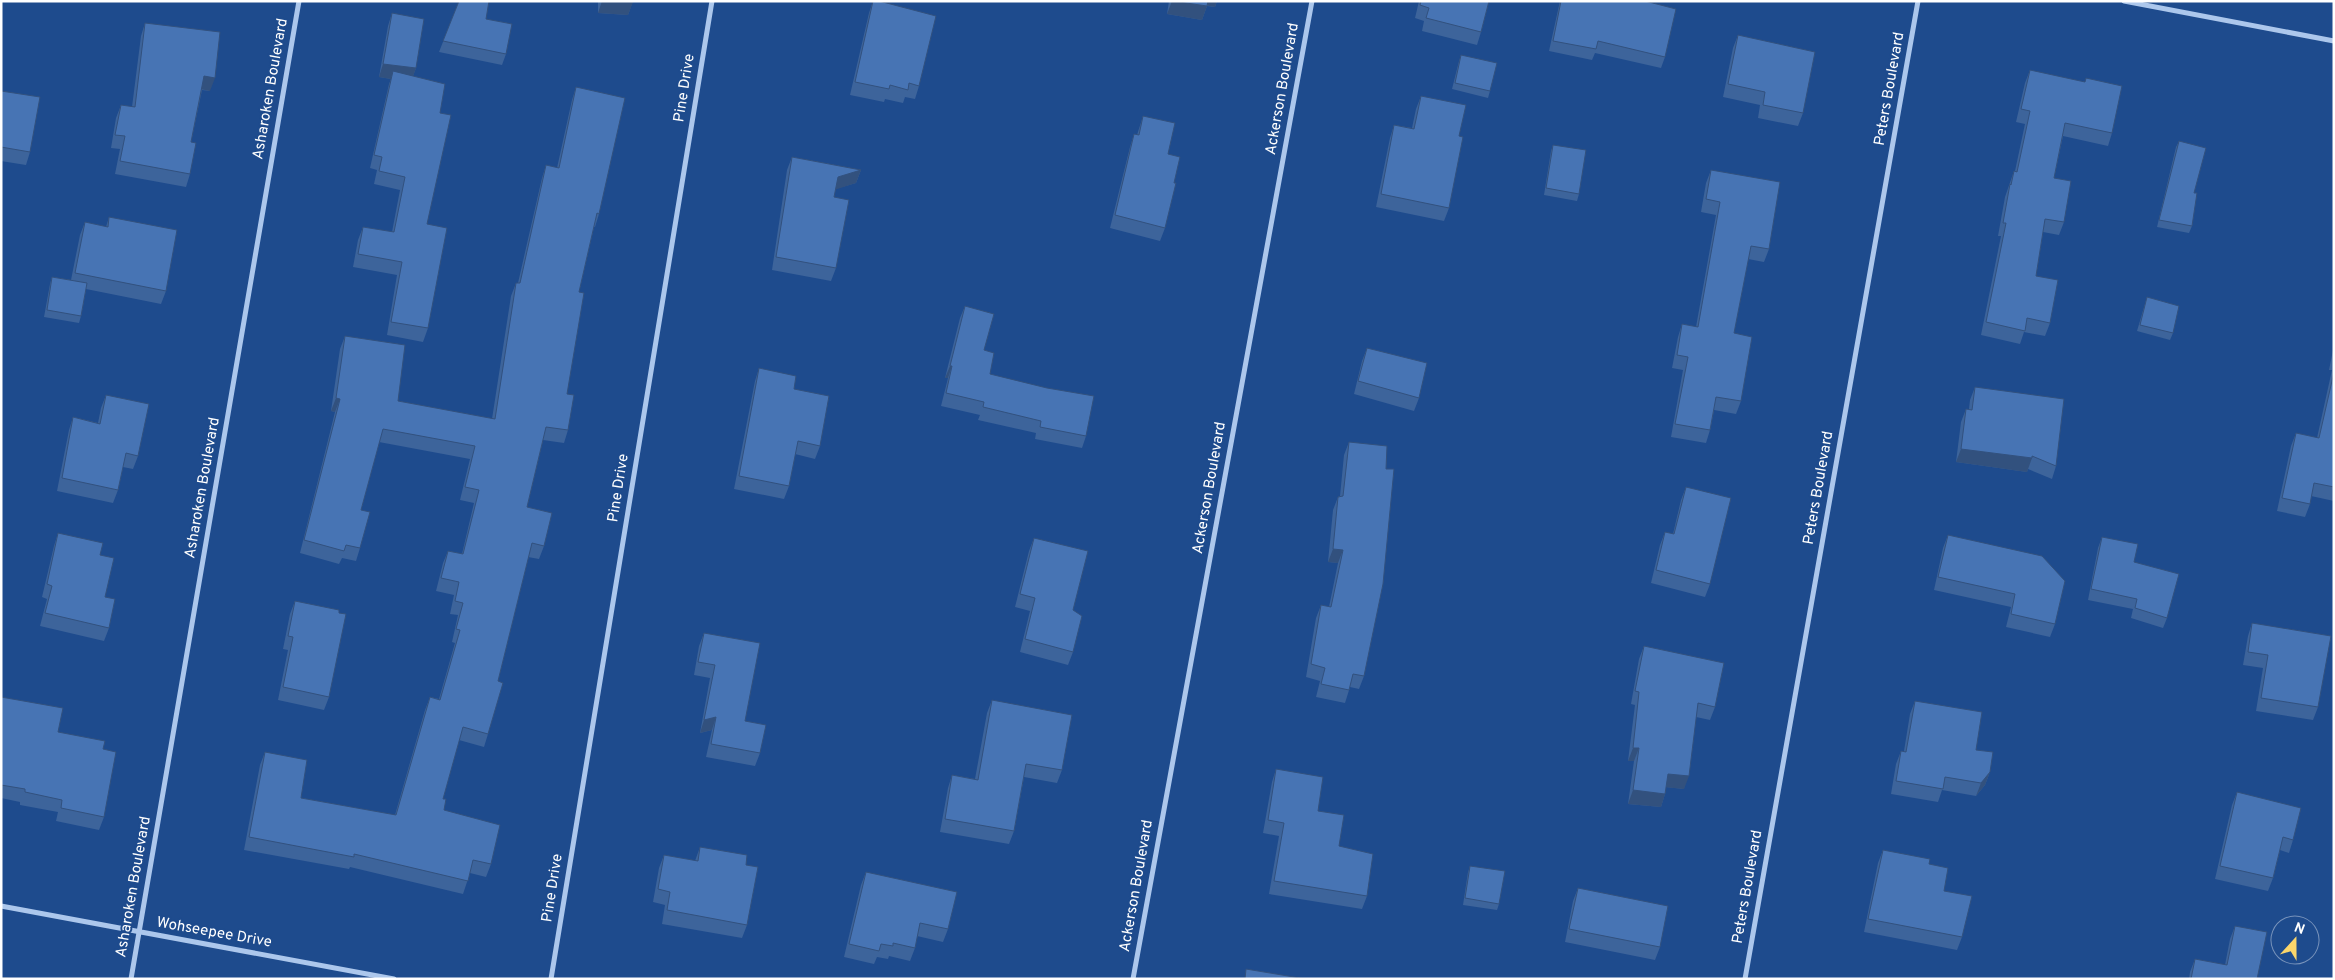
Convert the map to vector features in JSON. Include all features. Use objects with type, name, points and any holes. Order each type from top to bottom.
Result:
[{"type":"street","name":"Asharoken Boulevard","points":[[131,979],[299,1]]},
{"type":"street","name":"Pine Drive","points":[[551,979],[712,1]]},
{"type":"street","name":"Ackerson Boulevard","points":[[1132,979],[1312,1]]},
{"type":"street","name":"Peters Boulevard","points":[[1745,979],[1918,1]]},
{"type":"street","points":[[2124,1],[2334,41]]},
{"type":"street","name":"Wohseepee Drive","points":[[1,906],[394,979]]},
{"type":"building","points":[[459,1],[489,1],[486,19],[512,24],[506,54],[443,41]]},
{"type":"building","points":[[873,1],[936,16],[919,86],[909,83],[908,90],[890,85],[889,89],[855,82]]},
{"type":"building","points":[[1172,1],[1208,1],[1207,6]]},
{"type":"building","points":[[1421,1],[1489,1],[1481,32],[1426,18],[1429,8],[1420,5]]},
{"type":"building","points":[[1561,1],[1645,1],[1676,9],[1665,57],[1598,41],[1596,49],[1553,41]]},
{"type":"building","points":[[392,13],[424,19],[416,68],[383,64]]},
{"type":"building","points":[[145,23],[220,32],[215,78],[204,76],[191,142],[196,143],[190,174],[120,161],[125,136],[115,135],[121,105],[135,107]]},
{"type":"building","points":[[1738,35],[1815,52],[1803,113],[1763,105],[1765,92],[1728,84]]},
{"type":"building","points":[[1461,55],[1497,63],[1490,91],[1455,83]]},
{"type":"building","points":[[2030,70],[2085,82],[2086,78],[2122,86],[2112,133],[2065,123],[2054,178],[2071,181],[2064,222],[2045,219],[2036,276],[2058,280],[2050,323],[2027,318],[2025,331],[1986,322],[2006,223],[2003,223],[2010,184],[2014,171],[2017,172],[2030,111],[2021,109]]},
{"type":"building","points":[[393,71],[445,84],[440,113],[451,115],[427,224],[447,228],[428,328],[391,322],[402,262],[358,254],[363,227],[394,232],[405,177],[379,171],[382,157],[374,155]]},
{"type":"building","points":[[576,87],[625,98],[579,292],[584,293],[567,394],[574,395],[568,430],[546,427],[527,507],[552,513],[544,546],[532,543],[498,681],[503,683],[488,734],[463,727],[443,799],[446,799],[444,810],[500,825],[491,864],[473,860],[468,881],[354,854],[354,857],[249,837],[265,752],[307,760],[301,798],[396,815],[430,697],[440,700],[460,630],[456,629],[463,603],[455,601],[459,582],[441,578],[448,551],[463,554],[479,490],[465,487],[475,446],[383,429],[361,510],[370,512],[360,548],[346,545],[344,551],[304,540],[340,399],[336,398],[345,336],[405,345],[398,401],[495,419],[516,283],[520,283],[546,165],[559,168]]},
{"type":"building","points":[[1,91],[40,97],[30,152],[1,147]]},
{"type":"building","points":[[1421,96],[1466,105],[1459,136],[1463,137],[1449,208],[1381,194],[1394,125],[1414,129]]},
{"type":"building","points":[[1143,116],[1175,123],[1168,154],[1180,157],[1165,228],[1115,215],[1134,134],[1139,135]]},
{"type":"building","points":[[2179,141],[2206,148],[2194,193],[2197,193],[2192,226],[2159,220]]},
{"type":"building","points":[[1553,145],[1586,150],[1579,194],[1546,188]]},
{"type":"building","points":[[792,157],[861,170],[838,177],[834,197],[849,200],[836,268],[776,257]]},
{"type":"building","points":[[1711,170],[1780,182],[1769,249],[1751,246],[1734,333],[1752,337],[1741,401],[1716,397],[1710,430],[1675,424],[1688,357],[1677,355],[1682,324],[1698,327],[1720,202],[1706,199]]},
{"type":"building","points":[[109,217],[177,230],[166,291],[75,273],[85,222],[108,227]]},
{"type":"building","points":[[52,277],[87,283],[81,316],[47,310]]},
{"type":"building","points":[[2147,297],[2179,306],[2173,333],[2140,325]]},
{"type":"building","points":[[965,306],[994,314],[984,350],[994,353],[990,374],[1047,388],[1094,396],[1086,436],[1040,427],[1041,421],[983,407],[984,402],[946,393],[952,366],[950,366]]},
{"type":"building","points":[[1367,348],[1427,363],[1419,398],[1358,381]]},
{"type":"building","points":[[759,368],[796,376],[794,389],[829,396],[820,446],[798,441],[789,486],[739,476]]},
{"type":"building","points":[[2334,372],[2334,487],[2314,483],[2310,504],[2282,498],[2296,433],[2319,438]]},
{"type":"building","points":[[1975,387],[2064,399],[2056,466],[2032,456],[2032,458],[1961,449],[1966,409],[1972,410]]},
{"type":"building","points":[[106,395],[149,404],[138,456],[126,453],[118,490],[62,478],[73,417],[100,424]]},
{"type":"building","points":[[1349,442],[1387,446],[1386,469],[1394,469],[1383,584],[1364,676],[1353,674],[1349,690],[1321,684],[1325,668],[1311,664],[1321,605],[1331,607],[1343,550],[1333,549],[1338,497],[1343,496]]},
{"type":"building","points":[[1686,487],[1731,498],[1710,584],[1656,570],[1665,532],[1674,534]]},
{"type":"building","points":[[58,533],[103,543],[100,555],[114,558],[105,597],[115,599],[109,628],[45,613],[52,586],[47,584]]},
{"type":"building","points":[[1948,535],[2042,556],[2065,581],[2055,624],[2011,614],[2015,594],[1938,577]]},
{"type":"building","points":[[2102,537],[2138,544],[2134,562],[2179,574],[2167,618],[2135,608],[2137,599],[2091,589]]},
{"type":"building","points":[[1034,538],[1088,551],[1073,610],[1082,616],[1073,652],[1025,639],[1035,598],[1020,594]]},
{"type":"building","points":[[295,601],[339,610],[339,613],[346,614],[329,697],[283,687],[293,637],[288,636]]},
{"type":"building","points":[[2252,623],[2331,636],[2318,707],[2261,698],[2268,655],[2248,652]]},
{"type":"building","points":[[704,633],[760,643],[745,721],[766,725],[760,753],[711,744],[716,717],[704,720],[715,665],[698,662]]},
{"type":"building","points":[[1644,646],[1724,663],[1715,707],[1698,703],[1689,776],[1668,774],[1665,794],[1633,790],[1639,748],[1633,748],[1639,692],[1635,691]]},
{"type":"building","points":[[1,697],[63,708],[58,732],[105,741],[103,749],[116,752],[104,817],[61,808],[62,800],[25,792],[25,789],[1,785]]},
{"type":"building","points":[[992,700],[1072,715],[1062,770],[1026,764],[1014,831],[945,819],[952,775],[978,780]]},
{"type":"building","points":[[1915,701],[1982,712],[1976,750],[1993,752],[1990,772],[1981,783],[1945,777],[1943,789],[1896,781],[1901,751],[1906,752]]},
{"type":"building","points":[[1276,769],[1323,777],[1318,811],[1344,815],[1339,846],[1373,854],[1367,896],[1274,881],[1284,823],[1268,820]]},
{"type":"building","points":[[2237,792],[2301,808],[2293,840],[2283,837],[2273,878],[2220,866]]},
{"type":"building","points":[[700,847],[747,855],[746,865],[758,867],[747,925],[667,910],[670,892],[658,889],[664,855],[698,861]]},
{"type":"building","points":[[1883,850],[1930,859],[1929,864],[1948,868],[1944,891],[1972,896],[1962,937],[1868,919]]},
{"type":"building","points":[[1470,866],[1505,871],[1499,904],[1465,898]]},
{"type":"building","points":[[866,872],[957,892],[948,929],[920,923],[915,948],[893,943],[893,946],[881,944],[879,951],[849,944]]},
{"type":"building","points":[[1578,888],[1668,906],[1660,947],[1569,929]]},
{"type":"building","points":[[2235,926],[2267,932],[2257,979],[2191,979],[2195,959],[2227,965]]},
{"type":"building","points":[[1246,969],[1306,979],[1245,979]]}]
